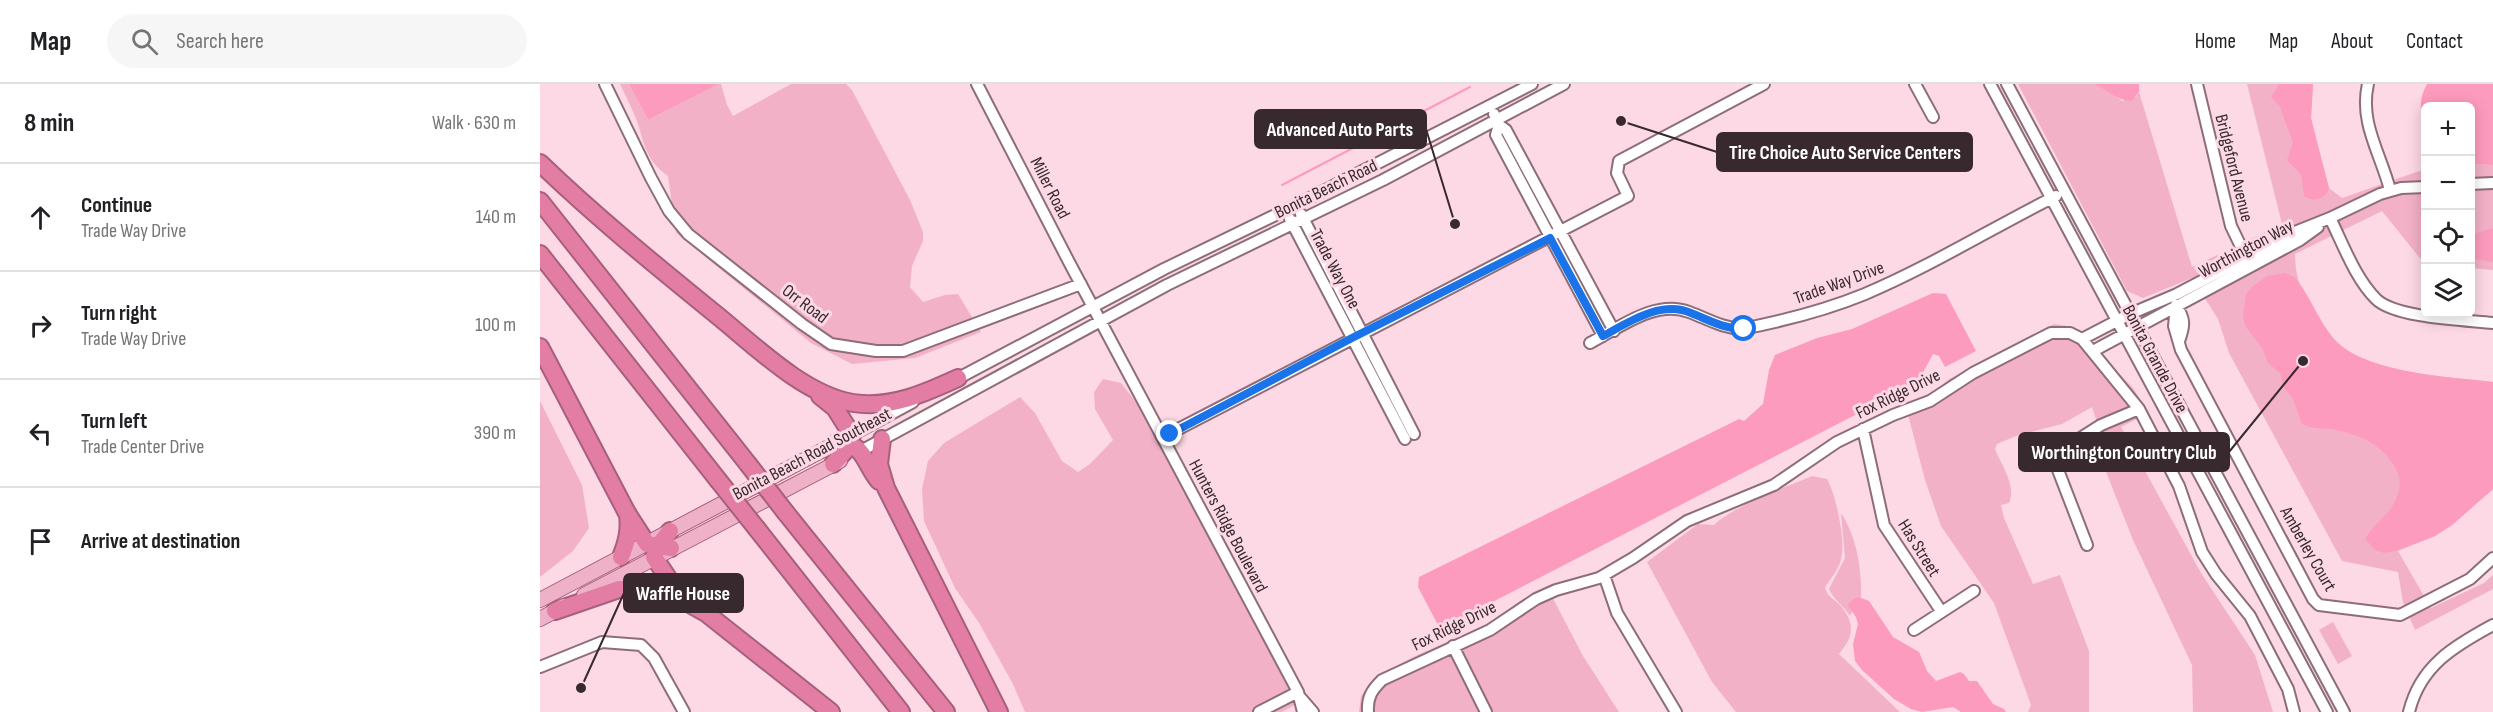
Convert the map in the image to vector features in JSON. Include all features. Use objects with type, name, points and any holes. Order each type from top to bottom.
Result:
[{"type":"highway","points":[[540,163],[645,257],[835,408],[849,443],[886,488]]},
{"type":"highway","points":[[540,201],[946,712]]},
{"type":"highway","points":[[540,254],[901,712]]},
{"type":"highway","points":[[540,347],[627,513],[657,549],[672,584],[831,712]]},
{"type":"highway","points":[[784,369],[825,394],[860,404],[880,404],[914,397],[958,378]]},
{"type":"highway","points":[[882,439],[879,464],[886,488],[999,712]]},
{"type":"highway","points":[[833,464],[849,443]]},
{"type":"highway","points":[[621,557],[629,532],[627,513]]},
{"type":"highway","points":[[657,549],[670,531]]},
{"type":"highway","points":[[555,611],[610,591],[628,588],[648,589],[674,595],[706,613]]},
{"type":"main road","name":"Bonita Beach Road Southeast","points":[[670,531],[849,443]]},
{"type":"main road","name":"Bonita Beach Road Southeast","points":[[540,619],[657,549],[833,464]]},
{"type":"main road","name":"Bonita Beach Road Southeast","points":[[540,600],[621,557],[657,549]]},
{"type":"street","name":"Orr Road","points":[[605,84],[651,178],[679,225],[726,265],[831,344],[876,351],[903,351],[1081,284]]},
{"type":"street","name":"Miller Road","points":[[977,84],[1093,307]]},
{"type":"street","name":"Bonita Beach Road","points":[[1093,307],[1286,211],[1532,84]]},
{"type":"street","name":"Bonita Beach Road","points":[[1101,320],[1184,276],[1497,122],[1564,84]]},
{"type":"street","points":[[1163,437],[1628,196],[1617,173],[1619,161],[1764,84]]},
{"type":"street","points":[[1915,84],[1933,117]]},
{"type":"street","name":"Bonita Grande Drive","points":[[1990,84],[2327,712]]},
{"type":"street","name":"Bonita Grande Drive","points":[[2007,84],[2344,712]]},
{"type":"street","name":"Bridgeford Avenue","points":[[2197,84],[2230,226],[2246,257]]},
{"type":"street","points":[[2368,84],[2365,104],[2368,128],[2390,190]]},
{"type":"street","points":[[1490,106],[1497,122],[1506,130],[1561,232],[1608,333]]},
{"type":"street","points":[[1497,122],[1496,135],[1550,238],[1608,333]]},
{"type":"street","points":[[2475,184],[2493,183]]},
{"type":"street","name":"Worthington Way","points":[[2093,351],[2137,327],[2174,301],[2246,257],[2295,232],[2390,190],[2421,187]]},
{"type":"street","name":"Trade Way Drive","points":[[1590,343],[1654,311],[1665,309],[1688,311],[1720,326],[1742,329],[1833,305],[1920,268],[2065,192]]},
{"type":"street","name":"Trade Way One","points":[[1296,205],[1298,221],[1410,436]]},
{"type":"street","name":"Trade Way One","points":[[1286,211],[1298,221]]},
{"type":"street","points":[[2330,218],[2361,279],[2383,305],[2402,312],[2493,323]]},
{"type":"street","name":"Worthington Way","points":[[2082,339],[2130,314],[2174,301],[2300,240],[2330,218]]},
{"type":"street","name":"Amberley Court","points":[[2174,301],[2182,314],[2185,325],[2179,341],[2181,350],[2313,599],[2319,605],[2400,615],[2470,579],[2493,558]]},
{"type":"street","name":"Hunters Ridge Boulevard","points":[[1093,307],[1299,695],[1313,712]]},
{"type":"street","name":"Bonita Beach Road Southeast","points":[[849,443],[958,378],[1093,307]]},
{"type":"street","name":"Bonita Beach Road Southeast","points":[[849,443],[882,439],[1101,320]]},
{"type":"street","name":"Fox Ridge Drive","points":[[1368,712],[1368,700],[1372,689],[1382,680],[1499,625],[1536,599],[1556,590],[1604,575],[1687,521],[1706,511],[1774,485],[1821,452],[1863,429],[1930,401],[1973,373],[2051,333],[2070,333],[2082,339]]},
{"type":"street","points":[[2082,339],[2139,409],[2179,486],[2202,552],[2216,574],[2250,616],[2288,689],[2294,712]]},
{"type":"street","points":[[2087,545],[2058,470],[2057,453],[2101,425],[2139,409]]},
{"type":"street","name":"Has Street","points":[[1863,429],[1884,525],[1941,611]]},
{"type":"street","points":[[1604,575],[1617,613],[1676,712]]},
{"type":"street","points":[[1914,630],[1974,591]]},
{"type":"street","points":[[2409,712],[2416,691],[2440,657],[2459,643],[2493,626]]},
{"type":"street","points":[[540,667],[602,642],[641,645],[654,658],[684,712]]},
{"type":"street","points":[[1454,646],[1486,712]]},
{"type":"street","points":[[2313,688],[2327,681]]},
{"type":"street","points":[[1259,712],[1299,695]]},
{"type":"street","name":"Hunters Ridge Boulevard","points":[[1299,695],[1303,712]]},
{"type":"shaded area","points":[[620,84],[629,84],[648,120],[719,84],[721,84],[733,116],[791,84],[846,84],[852,90],[910,200],[923,232],[923,241],[912,266],[910,287],[923,302],[945,295],[958,294],[981,332],[915,358],[852,364],[811,343],[676,233],[668,176],[651,159]]},
{"type":"shaded area","points":[[629,84],[719,84],[648,120]]},
{"type":"shaded area","points":[[2018,84],[2094,84],[2105,88],[2122,101],[2136,97],[2139,92],[2192,267],[2282,224],[2247,84],[2313,84],[2311,118],[2313,135],[2329,188],[2342,198],[2421,170],[2421,260],[2382,211],[2295,254],[2297,276],[2311,306],[2328,332],[2349,351],[2367,360],[2409,372],[2493,382],[2493,489],[2452,525],[2435,536],[2398,551],[2431,608],[2484,583],[2493,575],[2493,589],[2415,630],[2403,602],[2398,572],[2342,561],[2229,353],[2218,319],[2192,278],[2143,298],[2127,291]]},
{"type":"shaded area","points":[[2094,84],[2139,84],[2139,92],[2132,101],[2127,101]]},
{"type":"shaded area","points":[[2279,84],[2313,84],[2311,118],[2329,188],[2319,199],[2304,196],[2301,175],[2287,160],[2293,143],[2280,107],[2271,97]]},
{"type":"shaded area","points":[[2427,84],[2493,84],[2493,165],[2475,164],[2475,102],[2421,102]]},
{"type":"shaded area","points":[[2475,164],[2493,165],[2493,270],[2475,268]]},
{"type":"shaded area","points":[[2493,228],[2493,262],[2475,259],[2475,234]]},
{"type":"shaded area","points":[[2285,273],[2296,279],[2328,332],[2347,350],[2386,366],[2432,375],[2493,382],[2493,489],[2452,525],[2435,536],[2384,553],[2375,550],[2365,539],[2390,510],[2396,499],[2400,485],[2396,468],[2381,450],[2366,440],[2339,431],[2312,428],[2302,424],[2293,399],[2283,386],[2281,374],[2268,363],[2262,348],[2245,326],[2243,316],[2246,294],[2267,276]]},
{"type":"shaded area","points":[[1933,293],[1946,294],[1976,351],[1945,367],[1939,356],[1933,354],[1919,380],[1888,394],[1890,397],[1440,629],[1418,587],[1419,577],[1739,419],[1744,421],[1763,404],[1769,370],[1775,355],[1817,338],[1852,329]]},
{"type":"shaded area","points":[[2054,324],[2074,327],[2133,388],[2149,413],[2121,427],[2201,573],[2255,655],[2273,712],[2193,712],[2192,665],[2133,540],[2095,444],[2101,435],[2092,407],[2062,424],[2016,436],[1997,444],[1995,449],[2011,490],[2009,503],[2001,505],[2004,518],[2033,584],[2060,575],[2089,651],[2089,712],[2028,712],[2031,705],[1994,603],[1941,526],[1925,480],[1905,403],[1934,392],[1949,379]]},
{"type":"shaded area","points":[[1103,379],[1121,383],[1154,425],[1245,604],[1300,702],[1282,712],[1025,712],[1013,684],[979,623],[955,588],[924,521],[922,489],[928,461],[944,443],[1020,397],[1035,413],[1062,461],[1078,472],[1090,464],[1113,440],[1095,409],[1094,392]]},
{"type":"shaded area","points":[[540,401],[582,485],[589,528],[573,551],[540,577]]},
{"type":"shaded area","points":[[1812,476],[1827,479],[1834,496],[1841,530],[1840,563],[1825,588],[1846,613],[1851,625],[1850,636],[1839,654],[1900,712],[1736,712],[1712,682],[1647,562],[1698,524],[1714,525],[1746,504]]},
{"type":"shaded area","points":[[1841,513],[1855,543],[1861,576],[1861,598],[1859,597],[1850,616],[1829,589],[1845,558]]},
{"type":"shaded area","points":[[1547,587],[1583,656],[1619,712],[1359,712],[1361,696],[1376,678],[1413,657],[1497,620],[1520,601]]},
{"type":"shaded area","points":[[1859,597],[1869,601],[1893,637],[1919,652],[1927,671],[1936,681],[1960,672],[1969,681],[1977,681],[1993,704],[2006,712],[1961,712],[1953,707],[1922,712],[1911,709],[1894,699],[1855,661],[1853,644],[1858,624],[1848,606],[1852,600]]},
{"type":"shaded area","points":[[2333,622],[2352,656],[2338,664],[2319,630]]},
{"type":"waterway","points":[[1282,185],[1470,87]]},
{"type":"place","name":"Tire Choice Auto Service Centers","points":[[1621,121]]},
{"type":"place","name":"Advanced Auto Parts","points":[[1455,224]]},
{"type":"place","name":"Worthington Country Club","points":[[2303,361]]},
{"type":"place","name":"Waffle House","points":[[581,688]]},
{"type":"route","points":[[1170,434],[1352,338],[1550,238],[1603,336],[1640,317],[1665,309],[1688,311],[1714,324],[1727,328],[1744,329]]}]
